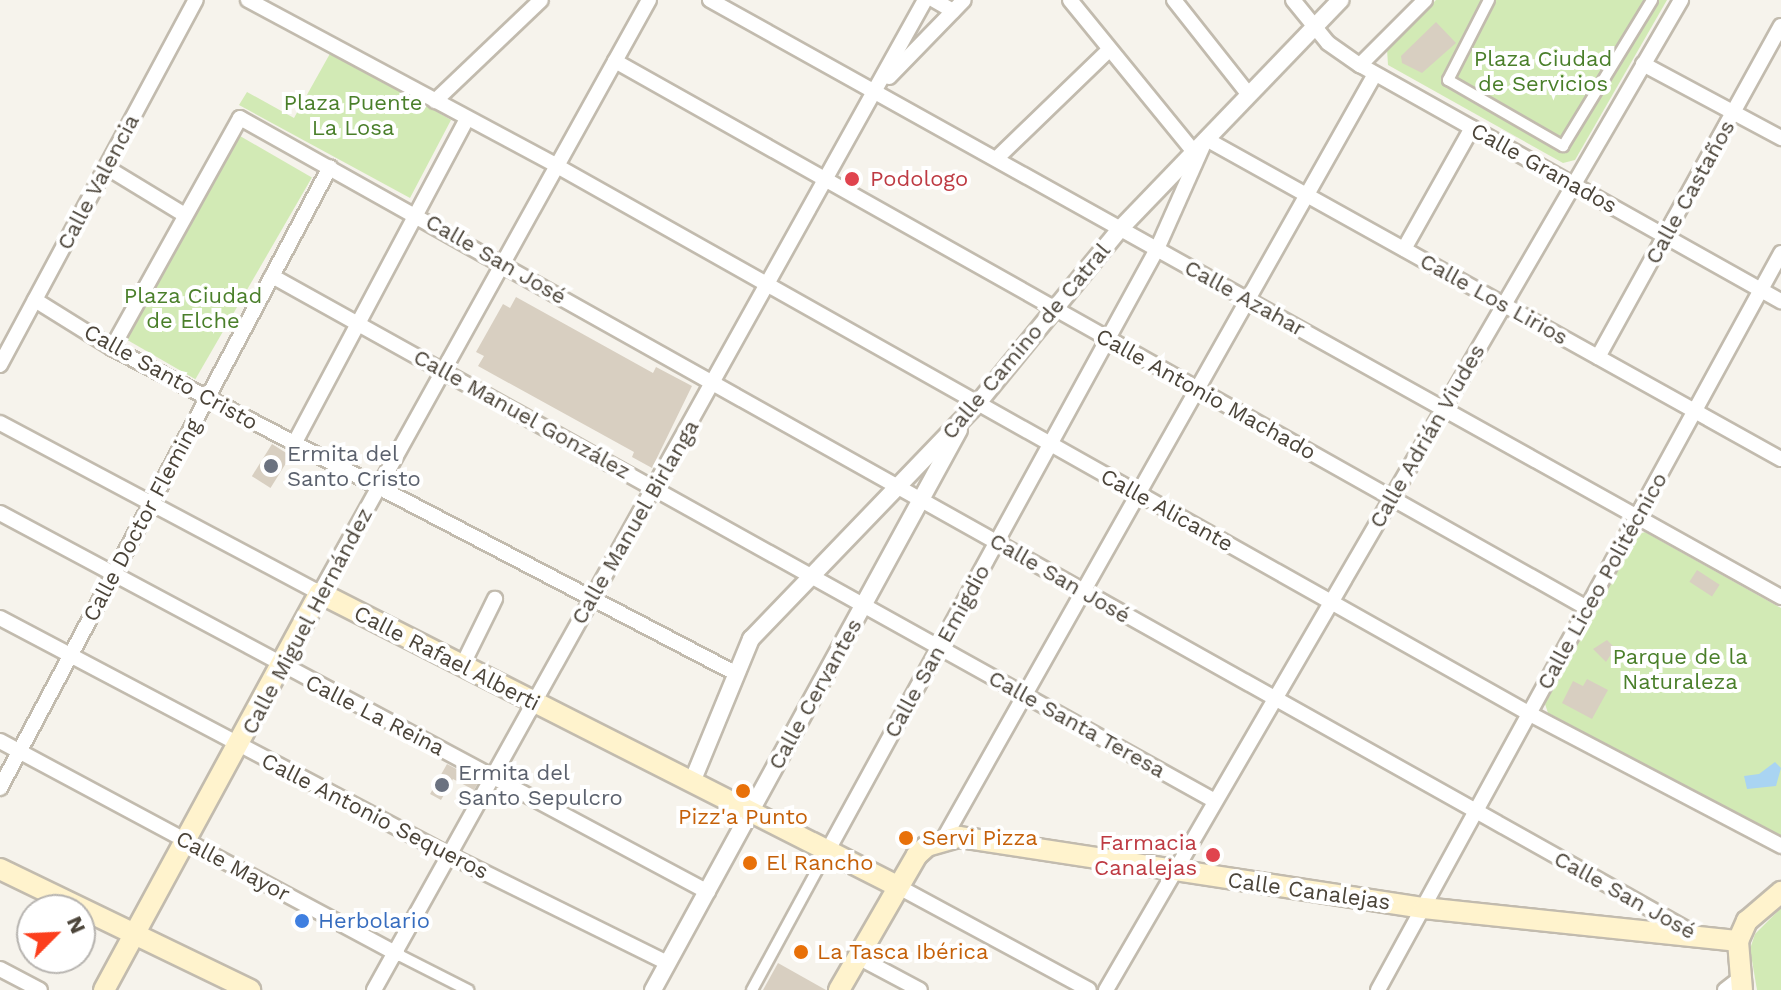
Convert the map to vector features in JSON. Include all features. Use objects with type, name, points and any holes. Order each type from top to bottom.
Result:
[{"type":"main road","name":"Calle Miguel Hernández","points":[[104,990],[189,843],[320,593]]},
{"type":"main road","name":"Calle Rafael Alberti","points":[[320,593],[897,886]]},
{"type":"main road","name":"Calle Canalejas","points":[[943,840],[959,837],[1424,908],[1706,940],[1736,972]]},
{"type":"main road","points":[[839,990],[917,855],[943,840]]},
{"type":"main road","points":[[0,869],[250,990]]},
{"type":"main road","points":[[1736,972],[1747,921],[1781,891]]},
{"type":"main road","name":"Calle Canalejas","points":[[1676,939],[1736,972]]},
{"type":"street","name":"Calle Valencia","points":[[0,365],[196,0]]},
{"type":"street","name":"Calle Alicante","points":[[248,0],[557,166],[769,285],[973,409],[1050,444],[1530,714],[1781,846]]},
{"type":"street","points":[[435,101],[541,0]]},
{"type":"street","name":"Calle Miguel Hernández","points":[[320,593],[649,0]]},
{"type":"street","name":"Calle Azahar","points":[[710,0],[1781,597]]},
{"type":"street","name":"Calle Manuel Birlanga","points":[[374,990],[397,954],[590,600],[828,181],[925,0]]},
{"type":"street","points":[[934,0],[953,11]]},
{"type":"street","points":[[874,92],[964,0]]},
{"type":"street","points":[[1070,0],[1110,49],[1200,145]]},
{"type":"street","points":[[1174,0],[1249,95]]},
{"type":"street","name":"Calle Granados","points":[[1293,0],[1314,27],[1360,65],[1781,301]]},
{"type":"street","name":"Calle Camino de Catral","points":[[692,782],[751,639],[896,485],[973,409],[1057,310],[1120,229],[1340,0]]},
{"type":"street","points":[[1360,65],[1425,0]]},
{"type":"street","points":[[1489,0],[1448,80],[1563,146],[1652,0]]},
{"type":"street","name":"Calle Adrián Viudes","points":[[1106,990],[1681,0]]},
{"type":"street","name":"Calle Castaños","points":[[1598,357],[1781,26]]},
{"type":"street","points":[[996,159],[1110,49]]},
{"type":"street","name":"Calle Antonio Machado","points":[[615,61],[1587,608]]},
{"type":"street","points":[[1643,64],[1781,138]]},
{"type":"street","points":[[943,840],[1375,74]]},
{"type":"street","name":"Calle San José","points":[[185,215],[240,118],[416,213],[1475,813],[1706,940]]},
{"type":"street","points":[[294,444],[467,118]]},
{"type":"street","points":[[1404,249],[1472,128]]},
{"type":"street","name":"Calle Los Lirios","points":[[1200,145],[1307,195],[1781,459]]},
{"type":"street","name":"Calle San Emigdio","points":[[752,990],[1157,249],[1200,145]]},
{"type":"street","points":[[106,167],[185,215],[112,348]]},
{"type":"street","name":"Calle Doctor Fleming","points":[[0,788],[330,167]]},
{"type":"street","name":"Calle Liceo Politécnico","points":[[1378,990],[1781,253]]},
{"type":"street","name":"Calle Manuel González","points":[[272,276],[939,647]]},
{"type":"street","name":"Calle Santo Cristo","points":[[35,300],[112,348],[735,673]]},
{"type":"street","name":"Calle Cervantes","points":[[653,990],[973,409]]},
{"type":"street","name":"Calle Rafael Alberti","points":[[0,423],[320,593]]},
{"type":"street","name":"Calle La Reina","points":[[0,513],[280,666],[708,892]]},
{"type":"street","points":[[462,666],[495,599]]},
{"type":"street","name":"Calle Antonio Sequeros","points":[[0,618],[239,747],[665,968]]},
{"type":"street","name":"Calle Santa Teresa","points":[[939,647],[1215,801]]},
{"type":"street","name":"Calle Mayor","points":[[0,741],[468,990]]},
{"type":"street","points":[[897,886],[1089,990]]},
{"type":"street","points":[[858,957],[920,990]]},
{"type":"street","points":[[0,969],[40,990]]},
{"type":"green space","name":"Plaza Ciudad de Servicios","points":[[1436,0],[1667,0],[1575,160],[1563,163],[1388,65],[1387,49]]},
{"type":"green space","name":"Plaza Puente La Losa","points":[[332,50],[451,120],[410,198],[239,105],[247,92],[294,118]]},
{"type":"green space","name":"Plaza Ciudad de Elche","points":[[240,136],[312,178],[195,379],[124,338]]},
{"type":"green space","name":"Parque de la Naturaleza","points":[[1645,532],[1781,608],[1781,837],[1548,713],[1545,704],[1637,535]]},
{"type":"green space","points":[[1781,908],[1781,990],[1757,990],[1750,949],[1755,934]]},
{"type":"water","points":[[1775,762],[1781,768],[1776,786],[1747,789],[1744,776],[1759,774]]},
{"type":"building","points":[[1436,22],[1456,43],[1422,73],[1402,63],[1401,56]]},
{"type":"building","points":[[516,297],[653,373],[656,367],[692,386],[652,468],[632,457],[634,452],[478,366],[484,356],[476,352],[503,304],[510,308]]},
{"type":"building","name":"Ermita del Santo Cristo","points":[[272,444],[291,456],[271,488],[252,476]]},
{"type":"building","points":[[1697,570],[1720,585],[1712,596],[1689,582]]},
{"type":"building","points":[[1607,640],[1615,648],[1606,662],[1593,649]]},
{"type":"building","points":[[1587,679],[1608,690],[1592,719],[1562,703],[1573,681],[1583,686]]},
{"type":"building","name":"Ermita del Santo Sepulcro","points":[[447,764],[479,781],[474,790],[453,779],[441,800],[430,794]]},
{"type":"building","points":[[778,963],[826,990],[763,990]]},
{"type":"place","name":"Podologo","points":[[852,179]]},
{"type":"place","name":"Ermita del Santo Cristo","points":[[271,466]]},
{"type":"place","name":"Ermita del Santo Sepulcro","points":[[442,785]]},
{"type":"place","name":"Pizz'a Punto","points":[[743,791]]},
{"type":"place","name":"Servi Pizza","points":[[906,838]]},
{"type":"place","name":"Farmacia Canalejas","points":[[1213,855]]},
{"type":"place","name":"El Rancho","points":[[750,863]]},
{"type":"place","name":"Herbolario","points":[[302,921]]},
{"type":"place","name":"La Tasca Ibérica","points":[[801,952]]}]
